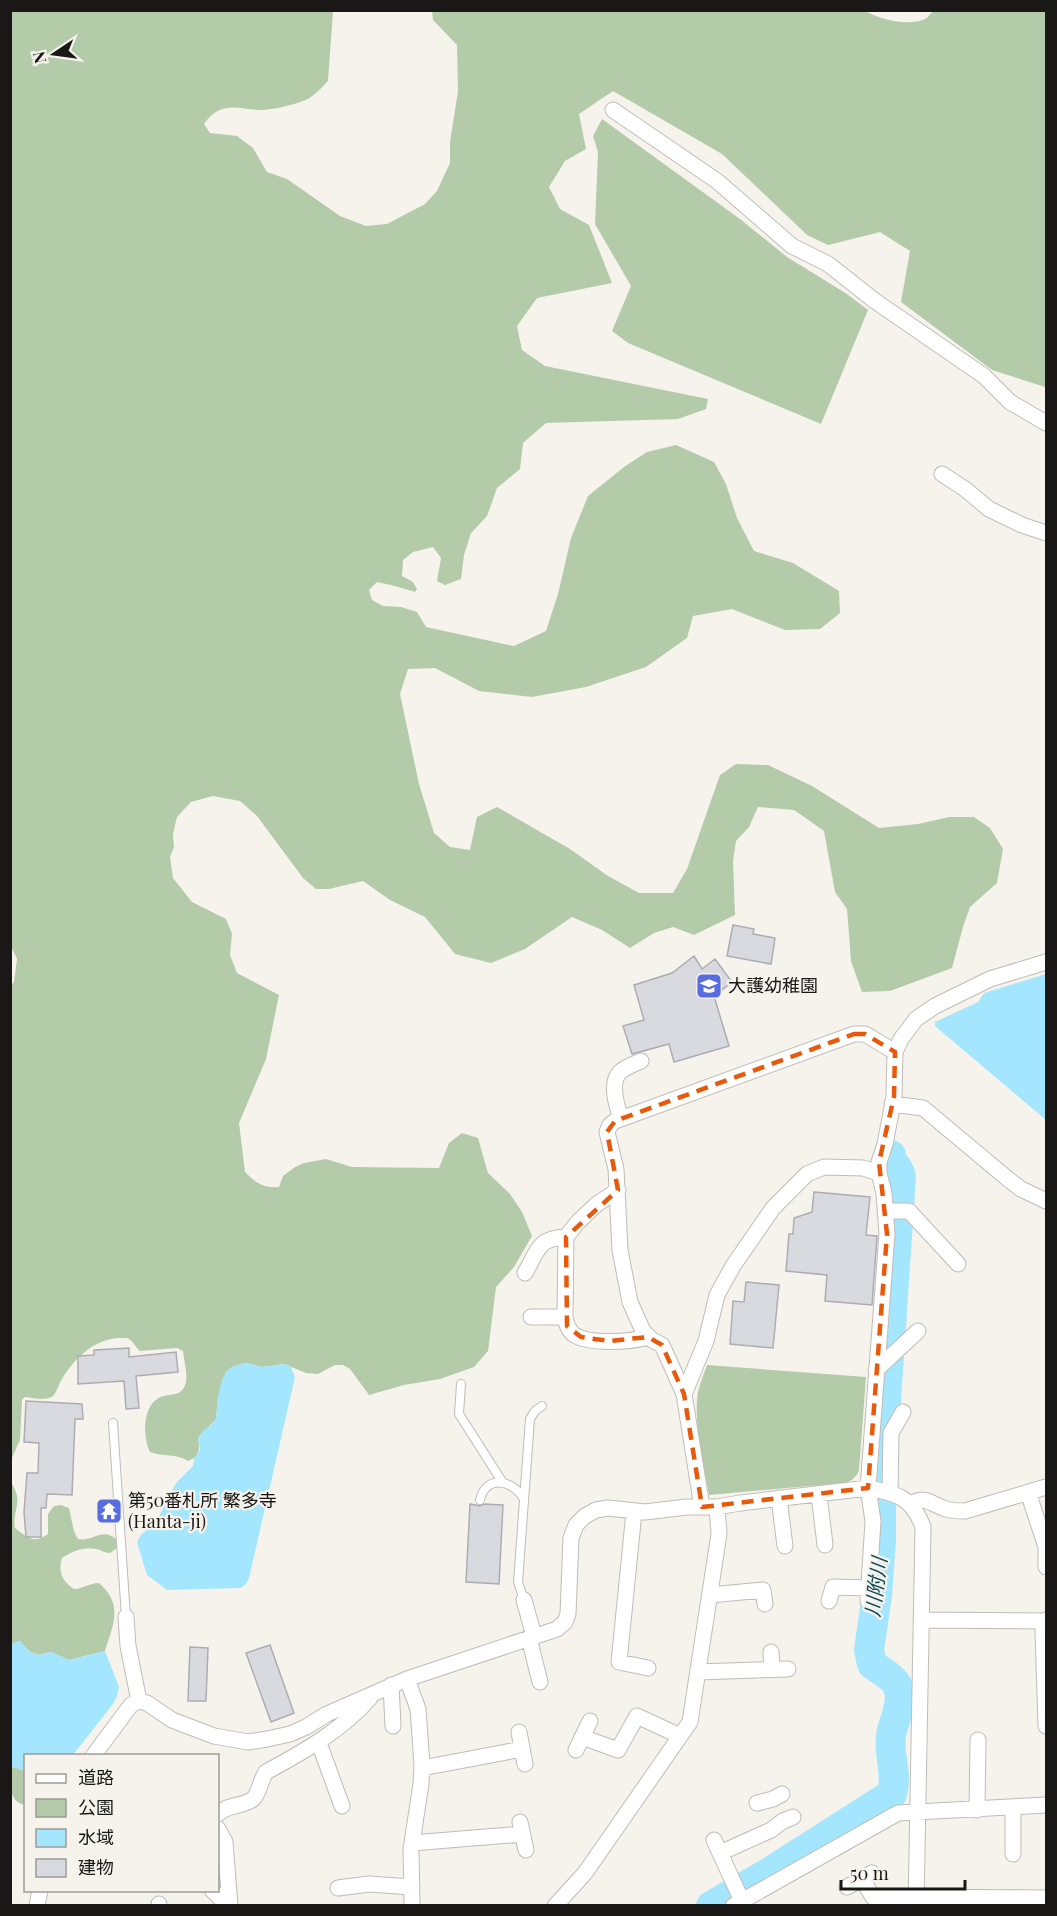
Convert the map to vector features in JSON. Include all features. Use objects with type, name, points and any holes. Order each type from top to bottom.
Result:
[{"type":"street","points":[[613,110],[717,181],[792,246],[828,264],[875,301],[984,376],[1010,402],[1047,423]]},
{"type":"street","points":[[942,474],[989,509],[1022,525],[1047,533]]},
{"type":"street","points":[[884,1045],[901,1039],[912,1024],[935,1006],[990,979],[1047,962]]},
{"type":"street","points":[[555,1905],[585,1873],[690,1722],[719,1534],[709,1507],[684,1394],[662,1345],[648,1336],[638,1322],[630,1302],[620,1250],[616,1169],[607,1132],[610,1125],[621,1119],[854,1034],[866,1034],[884,1045]]},
{"type":"street","points":[[879,1490],[885,1363],[886,1234],[895,1210],[879,1168],[892,1104],[884,1045]]},
{"type":"street","points":[[621,1119],[616,1105],[615,1080],[618,1074],[641,1061]]},
{"type":"street","points":[[892,1104],[923,1108],[1021,1189],[1047,1202]]},
{"type":"street","points":[[684,1394],[706,1341],[717,1295],[733,1266],[773,1208],[807,1174],[824,1167],[879,1168]]},
{"type":"street","points":[[618,1190],[597,1204],[566,1237],[565,1317],[567,1326],[573,1334],[581,1337],[609,1341],[632,1340],[648,1336]]},
{"type":"street","points":[[895,1210],[909,1211],[958,1264]]},
{"type":"street","points":[[525,1273],[542,1243],[549,1239],[566,1237]]},
{"type":"street","points":[[531,1317],[565,1317]]},
{"type":"street","points":[[885,1363],[918,1331]]},
{"type":"street","points":[[829,1601],[832,1587],[869,1594],[873,1521],[891,1433],[903,1412]]},
{"type":"street","points":[[910,1504],[917,1500],[925,1500],[945,1509],[965,1511],[1047,1487]]},
{"type":"street","points":[[94,1754],[130,1705],[139,1701],[147,1703],[172,1720],[191,1729],[248,1742],[290,1734],[391,1685],[557,1629],[565,1622],[568,1614],[571,1538],[576,1525],[596,1510],[608,1508],[634,1512],[709,1507],[779,1498],[879,1490],[899,1495],[910,1504],[919,1516],[923,1527],[916,1902]]},
{"type":"street","points":[[1028,1492],[1046,1546],[1047,1567]]},
{"type":"street","points":[[819,1494],[825,1545]]},
{"type":"street","points":[[779,1498],[785,1546]]},
{"type":"street","points":[[634,1512],[619,1662],[648,1668]]},
{"type":"street","points":[[710,1595],[763,1590],[765,1604]]},
{"type":"street","points":[[524,1600],[540,1682]]},
{"type":"street","points":[[126,1617],[128,1646],[139,1701]]},
{"type":"street","points":[[921,1620],[1046,1621],[1043,1632],[1047,1726]]},
{"type":"street","points":[[771,1652],[772,1669]]},
{"type":"street","points":[[698,1672],[788,1669]]},
{"type":"street","points":[[407,1679],[418,1709],[422,1768],[412,1843],[412,1905]]},
{"type":"street","points":[[391,1685],[393,1726]]},
{"type":"street","points":[[219,1813],[254,1798],[266,1772],[319,1743],[361,1708],[374,1694]]},
{"type":"street","points":[[590,1721],[579,1744],[618,1750],[637,1716],[680,1736]]},
{"type":"street","points":[[422,1768],[524,1757],[519,1732]]},
{"type":"street","points":[[977,1809],[978,1740]]},
{"type":"street","points":[[319,1743],[342,1806]]},
{"type":"street","points":[[757,1803],[777,1797],[788,1819],[771,1830],[717,1846],[737,1896],[761,1898],[898,1813],[1047,1805]]},
{"type":"street","points":[[1013,1807],[1013,1854]]},
{"type":"street","points":[[412,1843],[521,1828],[526,1850]]},
{"type":"street","points":[[219,1831],[225,1842],[229,1905]]},
{"type":"street","points":[[847,1887],[867,1876],[872,1901],[1047,1898]]},
{"type":"street","points":[[338,1888],[369,1884],[412,1887]]},
{"type":"street","points":[[214,1892],[229,1905]]},
{"type":"lane","points":[[461,1384],[459,1414],[503,1483]]},
{"type":"lane","points":[[524,1600],[518,1582],[530,1419],[542,1406]]},
{"type":"lane","points":[[113,1423],[126,1617]]},
{"type":"lane","points":[[480,1500],[486,1488],[492,1484],[503,1483],[510,1484],[517,1489],[524,1499]]},
{"type":"highlighted area","points":[[854,1034],[865,1034],[895,1052],[894,1097],[879,1162],[887,1234],[868,1488],[702,1507],[684,1394],[662,1345],[648,1337],[609,1341],[581,1337],[567,1326],[566,1237],[618,1190],[607,1132],[615,1121]]},
{"type":"green space","points":[[864,10],[878,17],[904,22],[920,21],[927,18],[933,11],[1046,11],[1045,387],[992,370],[901,302],[910,251],[880,232],[828,245],[807,235],[722,154],[613,91],[579,114],[586,149],[565,161],[549,187],[560,209],[589,225],[612,283],[537,298],[517,326],[522,350],[545,366],[708,399],[706,409],[678,419],[546,423],[523,443],[520,469],[497,488],[487,516],[471,533],[464,555],[461,579],[445,585],[437,581],[441,558],[433,547],[413,552],[403,560],[402,576],[413,582],[417,589],[415,592],[377,582],[369,590],[372,600],[383,606],[401,607],[417,612],[426,627],[514,646],[546,631],[558,594],[571,538],[588,496],[647,452],[676,445],[714,462],[726,484],[737,518],[754,551],[793,563],[839,591],[840,613],[820,629],[785,630],[732,609],[693,616],[687,638],[646,667],[586,687],[532,697],[479,691],[435,668],[408,669],[400,694],[419,784],[434,833],[450,847],[470,850],[477,817],[497,807],[570,849],[608,876],[639,893],[673,893],[687,869],[720,775],[736,764],[768,765],[812,786],[879,828],[918,824],[949,817],[974,817],[990,828],[1003,849],[997,883],[970,907],[952,968],[890,991],[862,992],[851,961],[847,909],[835,892],[824,831],[794,810],[758,807],[749,827],[736,841],[733,861],[735,915],[694,935],[673,927],[654,933],[630,948],[602,930],[572,917],[525,949],[491,963],[455,954],[425,917],[390,900],[363,881],[329,889],[316,889],[303,878],[257,816],[240,801],[213,796],[191,802],[177,817],[173,834],[174,847],[170,857],[173,878],[192,902],[226,919],[232,934],[230,955],[237,973],[279,995],[266,1059],[239,1123],[245,1172],[260,1184],[279,1187],[283,1176],[295,1167],[326,1159],[352,1167],[439,1168],[449,1143],[462,1133],[478,1138],[488,1173],[510,1194],[522,1212],[532,1236],[514,1267],[496,1287],[488,1351],[474,1367],[440,1379],[404,1385],[369,1395],[350,1369],[343,1365],[335,1365],[318,1374],[306,1373],[284,1364],[262,1367],[246,1363],[232,1367],[226,1372],[218,1397],[216,1419],[198,1438],[198,1452],[188,1461],[179,1457],[150,1452],[145,1432],[146,1416],[152,1404],[160,1397],[178,1393],[185,1385],[183,1351],[177,1348],[140,1351],[131,1340],[118,1338],[100,1342],[78,1358],[51,1397],[40,1399],[25,1397],[22,1400],[20,1440],[11,1460],[10,986],[14,982],[17,959],[10,944],[11,11],[333,11],[328,81],[315,94],[303,101],[275,108],[219,110],[204,124],[210,133],[237,136],[253,148],[267,172],[287,179],[340,216],[366,226],[387,224],[425,204],[437,191],[450,163],[450,142],[458,91],[457,45],[433,20],[432,11]]},
{"type":"green space","points":[[602,119],[740,219],[787,257],[847,294],[868,310],[821,424],[628,343],[612,331],[631,286],[595,224],[598,152],[593,136]]},
{"type":"green space","points":[[707,1365],[866,1377],[859,1470],[856,1475],[851,1481],[842,1483],[709,1495],[697,1417],[698,1392]]},
{"type":"green space","points":[[10,1481],[17,1494],[15,1528],[27,1537],[39,1539],[48,1534],[48,1514],[54,1506],[61,1505],[69,1508],[78,1539],[89,1539],[106,1534],[116,1539],[117,1548],[110,1553],[91,1548],[82,1549],[62,1558],[60,1568],[66,1583],[74,1589],[99,1583],[112,1599],[113,1624],[105,1651],[69,1660],[51,1652],[38,1655],[29,1651],[20,1641],[11,1644]]},
{"type":"green space","points":[[11,1768],[24,1770],[24,1805],[15,1800],[11,1791]]},
{"type":"water","points":[[1046,974],[1046,1120],[935,1026],[935,1022],[978,1002],[984,993]]},
{"type":"water","points":[[246,1363],[262,1367],[284,1364],[291,1367],[295,1377],[249,1578],[241,1588],[167,1590],[147,1575],[137,1542],[141,1535],[156,1522],[176,1483],[193,1466],[194,1459],[200,1450],[198,1438],[216,1419],[218,1397],[226,1372],[232,1367]]},
{"type":"water","points":[[20,1641],[29,1651],[38,1655],[51,1652],[69,1660],[105,1651],[119,1687],[113,1704],[74,1754],[24,1754],[24,1771],[10,1768],[11,1644]]},
{"type":"building","points":[[733,925],[754,929],[753,934],[775,938],[771,964],[727,956]]},
{"type":"building","points":[[694,956],[702,969],[715,959],[732,982],[714,996],[729,1046],[674,1062],[669,1044],[632,1054],[623,1026],[644,1020],[634,985],[672,973]]},
{"type":"building","points":[[814,1192],[870,1197],[866,1235],[877,1236],[872,1305],[825,1301],[827,1275],[786,1271],[789,1234],[793,1234],[794,1218],[812,1212]]},
{"type":"building","points":[[746,1282],[779,1285],[773,1348],[730,1344],[733,1301],[744,1302]]},
{"type":"building","points":[[129,1348],[129,1357],[176,1352],[178,1372],[136,1376],[139,1408],[126,1409],[124,1381],[78,1384],[78,1356],[94,1355],[94,1350]]},
{"type":"building","points":[[26,1401],[82,1404],[83,1419],[75,1419],[72,1495],[47,1494],[46,1508],[41,1508],[41,1537],[26,1537],[24,1512],[27,1473],[38,1473],[39,1443],[24,1442]]},
{"type":"building","points":[[470,1504],[503,1505],[499,1584],[466,1582]]},
{"type":"building","points":[[270,1645],[294,1713],[271,1722],[246,1653]]},
{"type":"building","points":[[190,1647],[208,1648],[206,1701],[188,1701]]},
{"type":"waterway","name":"川附川","points":[[711,1906],[773,1870],[892,1794],[894,1787],[890,1742],[899,1704],[899,1691],[892,1679],[872,1664],[869,1650],[877,1595],[881,1541],[881,1476],[901,1176],[891,1161],[891,1155]]},
{"type":"place","name":"大護幼稚園","points":[[709,986]]},
{"type":"place","name":"第50番札所 繁多寺 (Hanta-ji)","points":[[109,1511]]}]
